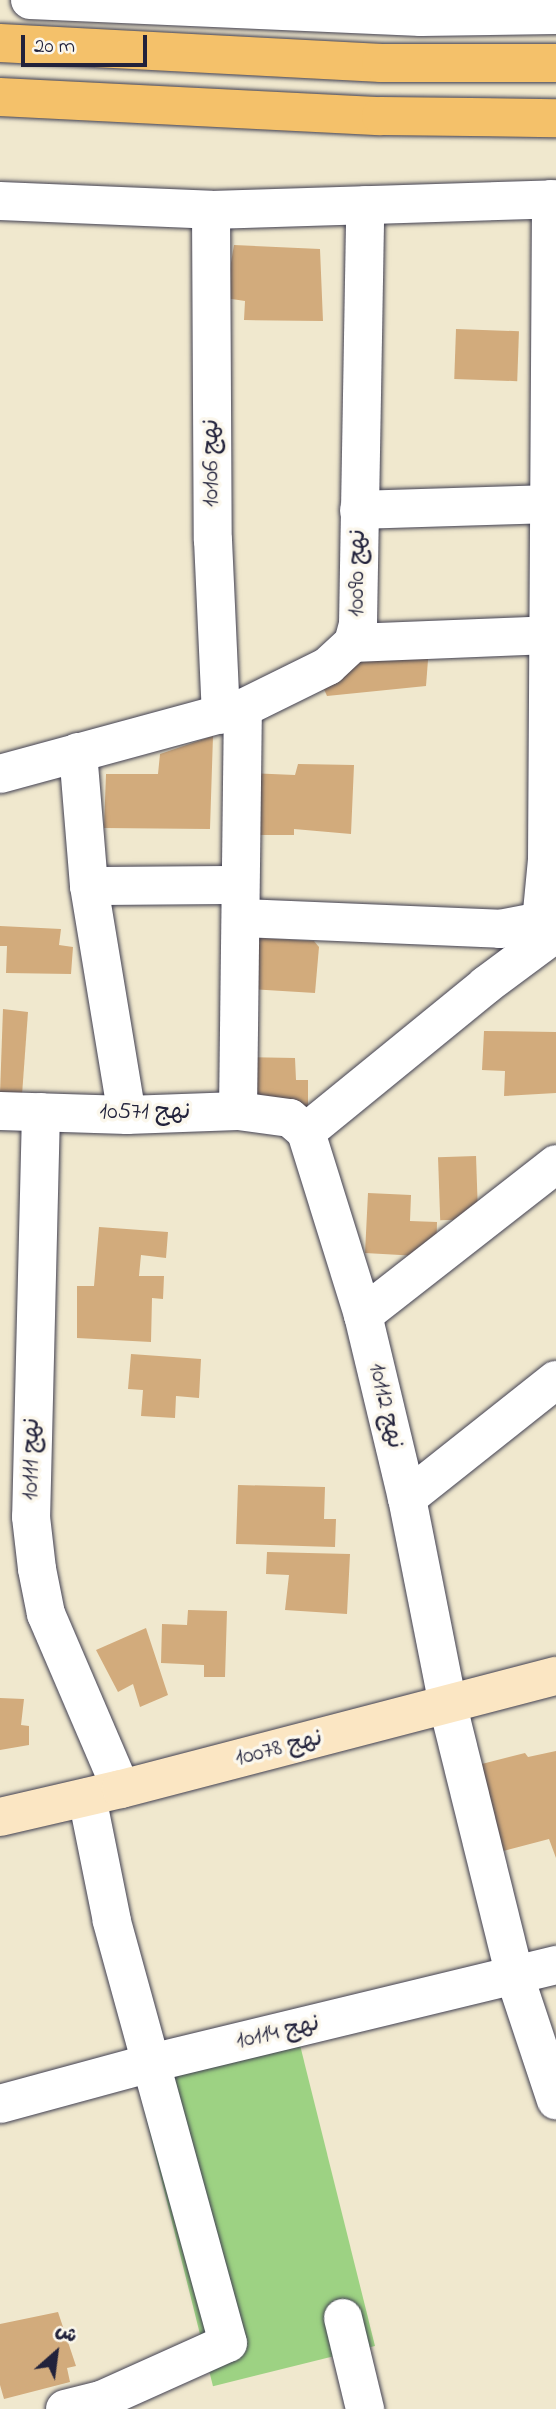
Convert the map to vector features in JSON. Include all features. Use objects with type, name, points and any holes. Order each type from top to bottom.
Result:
[{"type":"highway","points":[[0,43],[381,63],[556,63]]},
{"type":"highway","points":[[0,97],[381,116],[556,118]]},
{"type":"street","points":[[30,0],[553,10]]},
{"type":"street","points":[[0,201],[211,210],[554,199],[547,860],[551,924]]},
{"type":"street","name":"نهج 10090","points":[[0,774],[232,712],[328,666],[353,643],[358,624],[365,205]]},
{"type":"street","name":"نهج 10106","points":[[211,210],[213,540],[232,712],[241,901],[238,1111]]},
{"type":"street","points":[[359,510],[549,504]]},
{"type":"street","points":[[353,643],[549,635]]},
{"type":"street","points":[[78,752],[89,886],[127,1115]]},
{"type":"street","points":[[89,886],[500,929],[551,924]]},
{"type":"street","points":[[298,1125],[486,985],[551,924]]},
{"type":"street","name":"نهج 10571","points":[[0,1111],[127,1115],[238,1111],[298,1125]]},
{"type":"street","name":"نهج 10111","points":[[41,1112],[31,1517],[37,1569],[46,1614],[104,1793],[112,1921],[228,2343],[90,2406]]},
{"type":"street","name":"نهج 10112","points":[[298,1125],[363,1315],[407,1498],[448,1706],[515,1977],[556,2100]]},
{"type":"street","points":[[363,1315],[556,1164]]},
{"type":"street","points":[[407,1498],[556,1380]]},
{"type":"street","name":"نهج 10078","points":[[0,1817],[448,1706],[556,1676]]},
{"type":"street","name":"نهج 10114","points":[[0,2104],[151,2063],[556,1965]]},
{"type":"street","points":[[343,2318],[365,2409]]},
{"type":"green space","points":[[293,2017],[375,2346],[213,2386],[131,2057]]},
{"type":"building","points":[[234,245],[320,249],[323,321],[244,320],[245,301],[225,298]]},
{"type":"building","points":[[456,329],[519,331],[517,381],[454,379]]},
{"type":"building","points":[[368,647],[429,647],[426,686],[327,696],[323,687]]},
{"type":"building","points":[[213,736],[210,829],[104,828],[106,774],[158,774],[160,754]]},
{"type":"building","points":[[298,764],[354,765],[351,834],[294,829],[294,835],[251,835],[249,773],[295,775]]},
{"type":"building","points":[[0,926],[61,929],[59,945],[73,947],[71,974],[6,973],[7,946],[0,946]]},
{"type":"building","points":[[256,938],[314,941],[319,947],[315,993],[250,989]]},
{"type":"building","points":[[3,1009],[28,1012],[22,1095],[0,1094]]},
{"type":"building","points":[[484,1031],[556,1032],[556,1093],[504,1096],[505,1071],[482,1070]]},
{"type":"building","points":[[244,1057],[295,1058],[296,1080],[308,1080],[308,1108],[243,1107]]},
{"type":"building","points":[[476,1156],[478,1219],[440,1220],[438,1157]]},
{"type":"building","points":[[368,1193],[411,1195],[410,1221],[437,1222],[436,1257],[365,1253]]},
{"type":"building","points":[[99,1227],[168,1232],[166,1258],[141,1255],[139,1276],[164,1276],[163,1299],[152,1298],[151,1342],[77,1338],[77,1286],[94,1286]]},
{"type":"building","points":[[131,1354],[201,1359],[199,1398],[176,1396],[175,1418],[141,1416],[143,1390],[128,1389]]},
{"type":"building","points":[[238,1485],[325,1487],[324,1519],[336,1519],[335,1547],[236,1544]]},
{"type":"building","points":[[267,1552],[350,1554],[347,1614],[285,1610],[289,1575],[266,1574]]},
{"type":"building","points":[[188,1610],[227,1611],[225,1677],[204,1677],[204,1665],[161,1663],[162,1624],[187,1625]]},
{"type":"building","points":[[146,1628],[168,1695],[140,1707],[133,1684],[118,1692],[96,1650]]},
{"type":"building","points":[[0,1698],[24,1699],[21,1725],[29,1726],[29,1745],[0,1750]]},
{"type":"building","points":[[556,1751],[556,1858],[549,1839],[492,1854],[470,1767],[525,1753],[528,1757]]},
{"type":"building","points":[[58,2312],[76,2366],[67,2368],[70,2382],[4,2399],[0,2385],[0,2324]]}]
